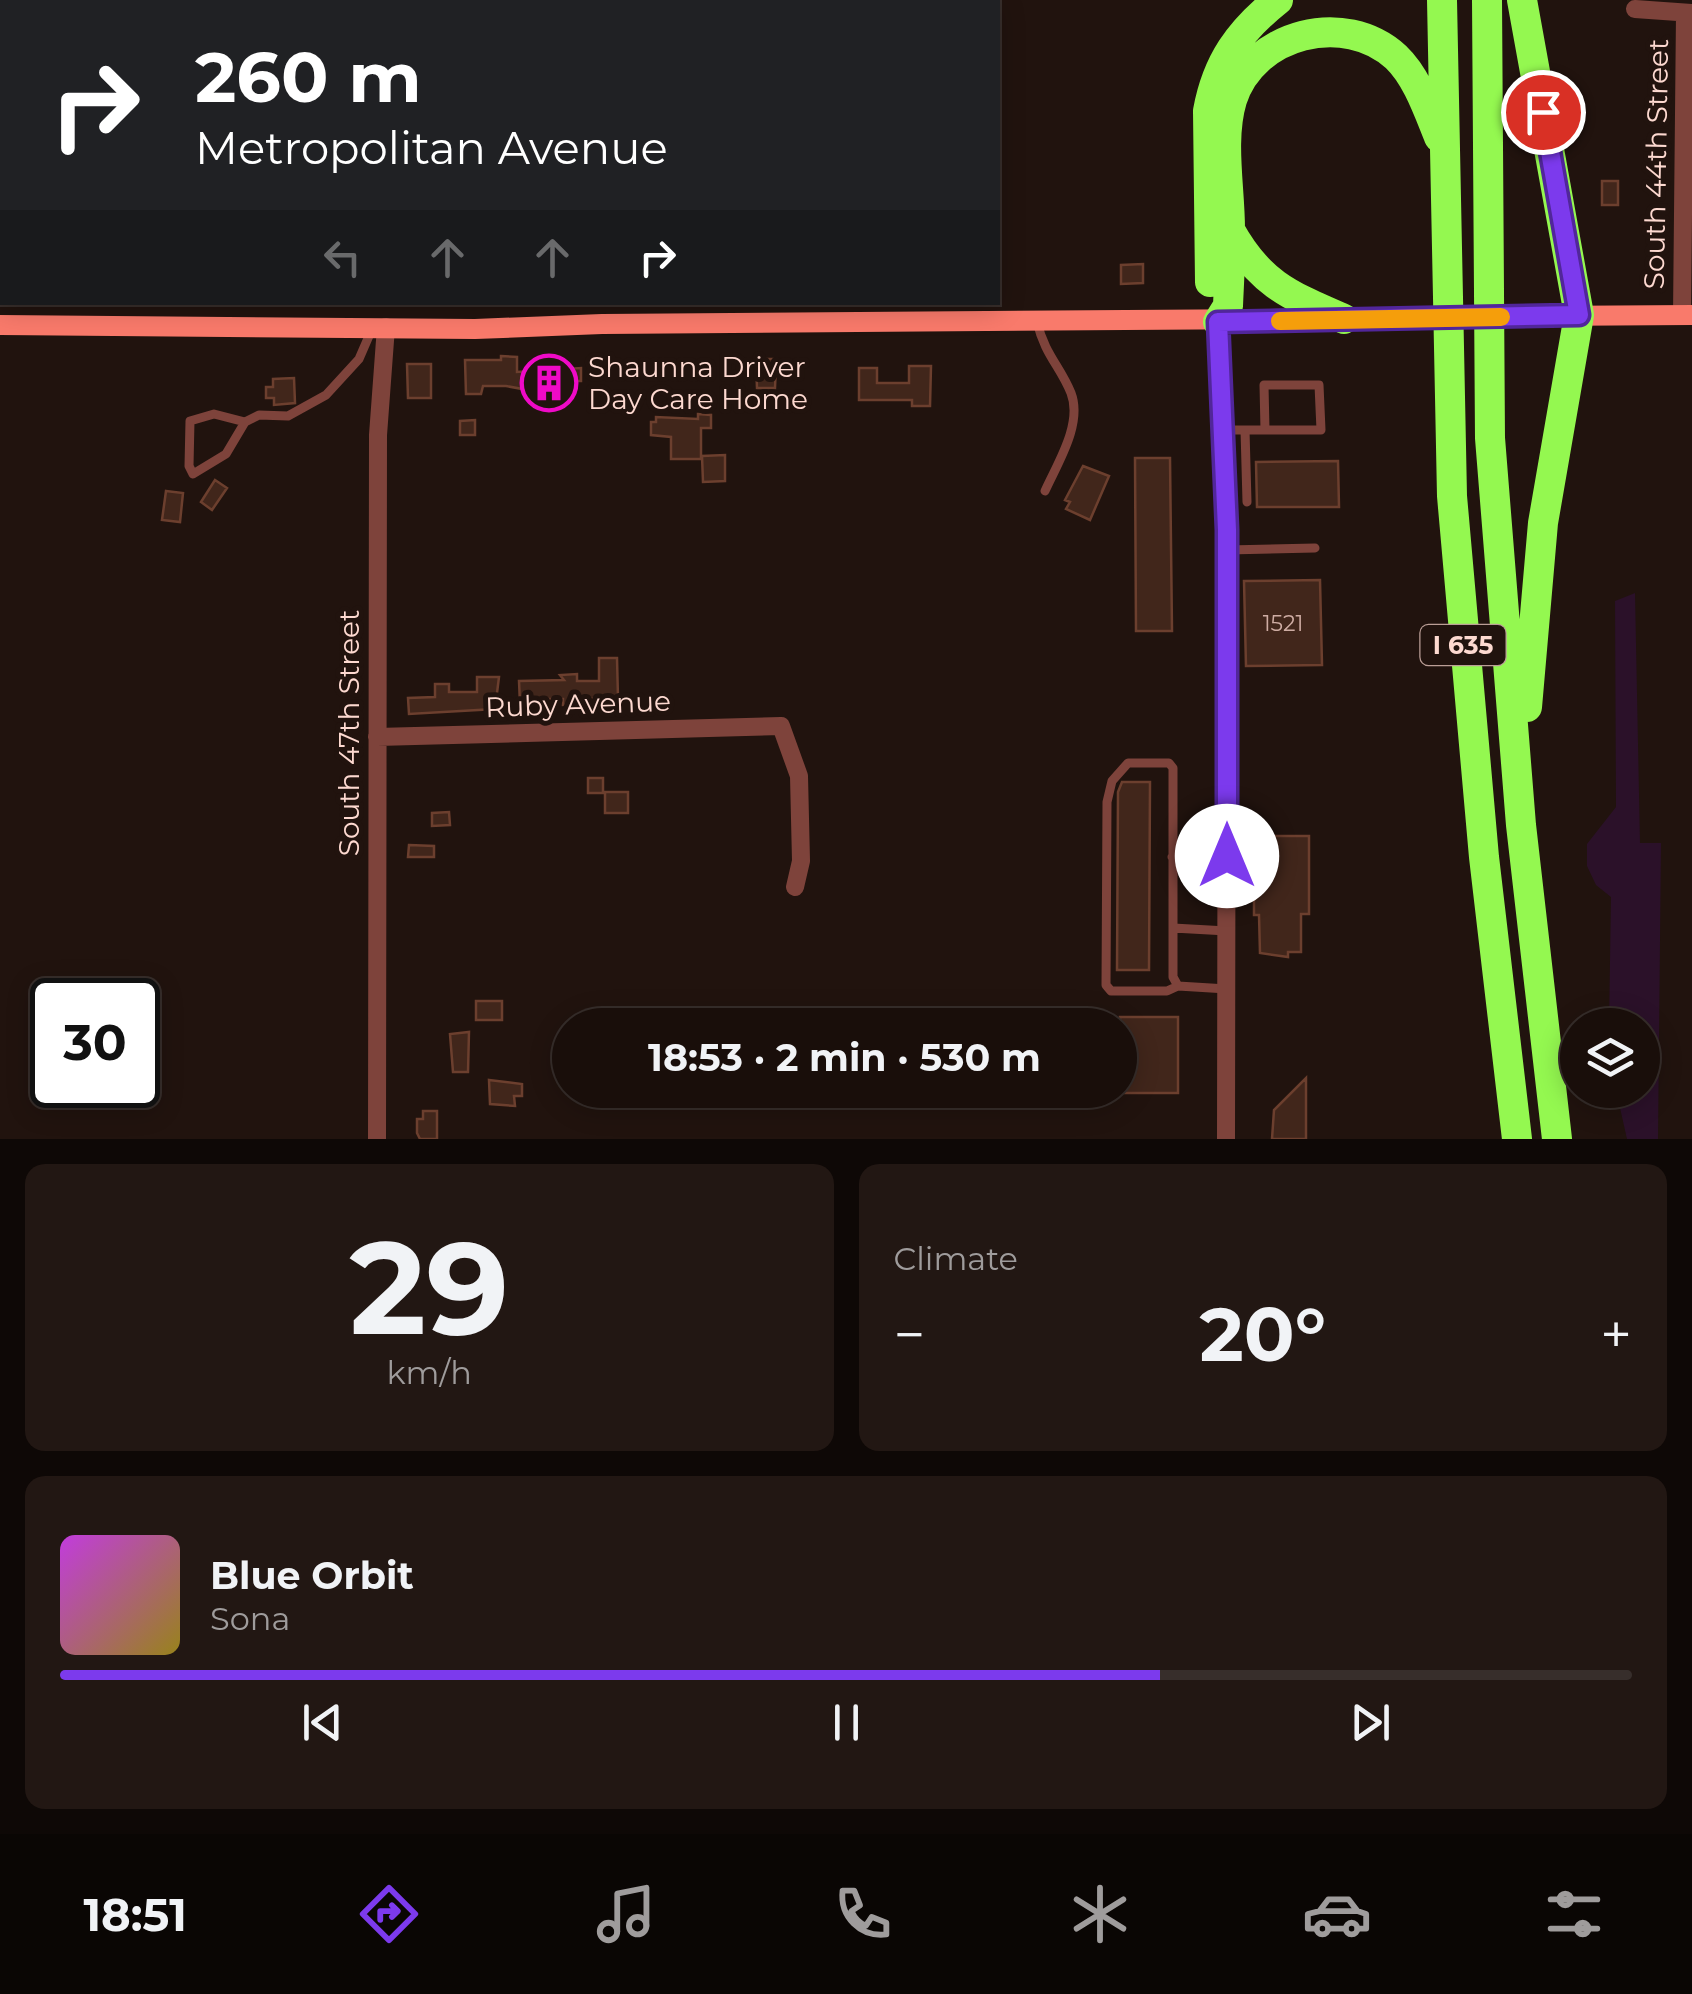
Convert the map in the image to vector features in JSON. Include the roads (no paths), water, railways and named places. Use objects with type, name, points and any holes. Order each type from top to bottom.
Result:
[{"type":"highway","points":[[1218,322],[1210,306],[1210,98],[1227,50],[1278,0]]},
{"type":"highway","name":"I 635","points":[[1442,0],[1452,496],[1460,608],[1517,1139]]},
{"type":"highway","name":"I 635","points":[[1487,0],[1490,438],[1521,825],[1557,1139]]},
{"type":"highway","points":[[1521,825],[1531,632],[1543,523],[1579,315],[1522,0]]},
{"type":"highway","points":[[1218,322],[1228,306],[1227,138],[1232,100],[1246,74],[1264,54],[1286,41],[1320,31],[1373,41],[1396,57],[1412,78],[1444,149]]},
{"type":"highway","points":[[1230,230],[1263,277],[1288,294],[1344,319]]},
{"type":"main road","points":[[0,325],[379,327],[1687,316]]},
{"type":"street","points":[[1635,9],[1688,13]]},
{"type":"street","name":"South 44th Street","points":[[1687,316],[1688,13]]},
{"type":"street","points":[[1218,322],[1227,550],[1226,1139]]},
{"type":"street","name":"South 47th Street","points":[[377,1139],[379,327]]},
{"type":"street","name":"Ruby Avenue","points":[[377,738],[781,726],[799,776],[801,861],[795,887]]},
{"type":"lane","points":[[1037,322],[1044,351],[1071,393],[1074,407],[1070,434],[1045,491]]},
{"type":"lane","points":[[245,422],[214,414],[190,421],[189,466],[193,474],[226,454],[245,422],[258,415],[288,416],[326,395],[359,359],[379,327]]},
{"type":"lane","points":[[1225,430],[1245,430],[1265,430],[1321,430],[1319,384],[1264,385],[1265,430]]},
{"type":"lane","points":[[1245,430],[1247,502]]},
{"type":"lane","points":[[1227,550],[1314,548]]},
{"type":"lane","points":[[1178,986],[1173,977],[1173,768],[1169,762],[1128,763],[1112,781],[1108,802],[1106,985],[1111,991],[1167,991],[1178,986],[1226,989]]},
{"type":"lane","points":[[1172,857],[1227,856]]},
{"type":"lane","points":[[1173,928],[1226,931]]},
{"type":"place","name":"Shaunna Driver Day Care Home","points":[[549,383]]}]
